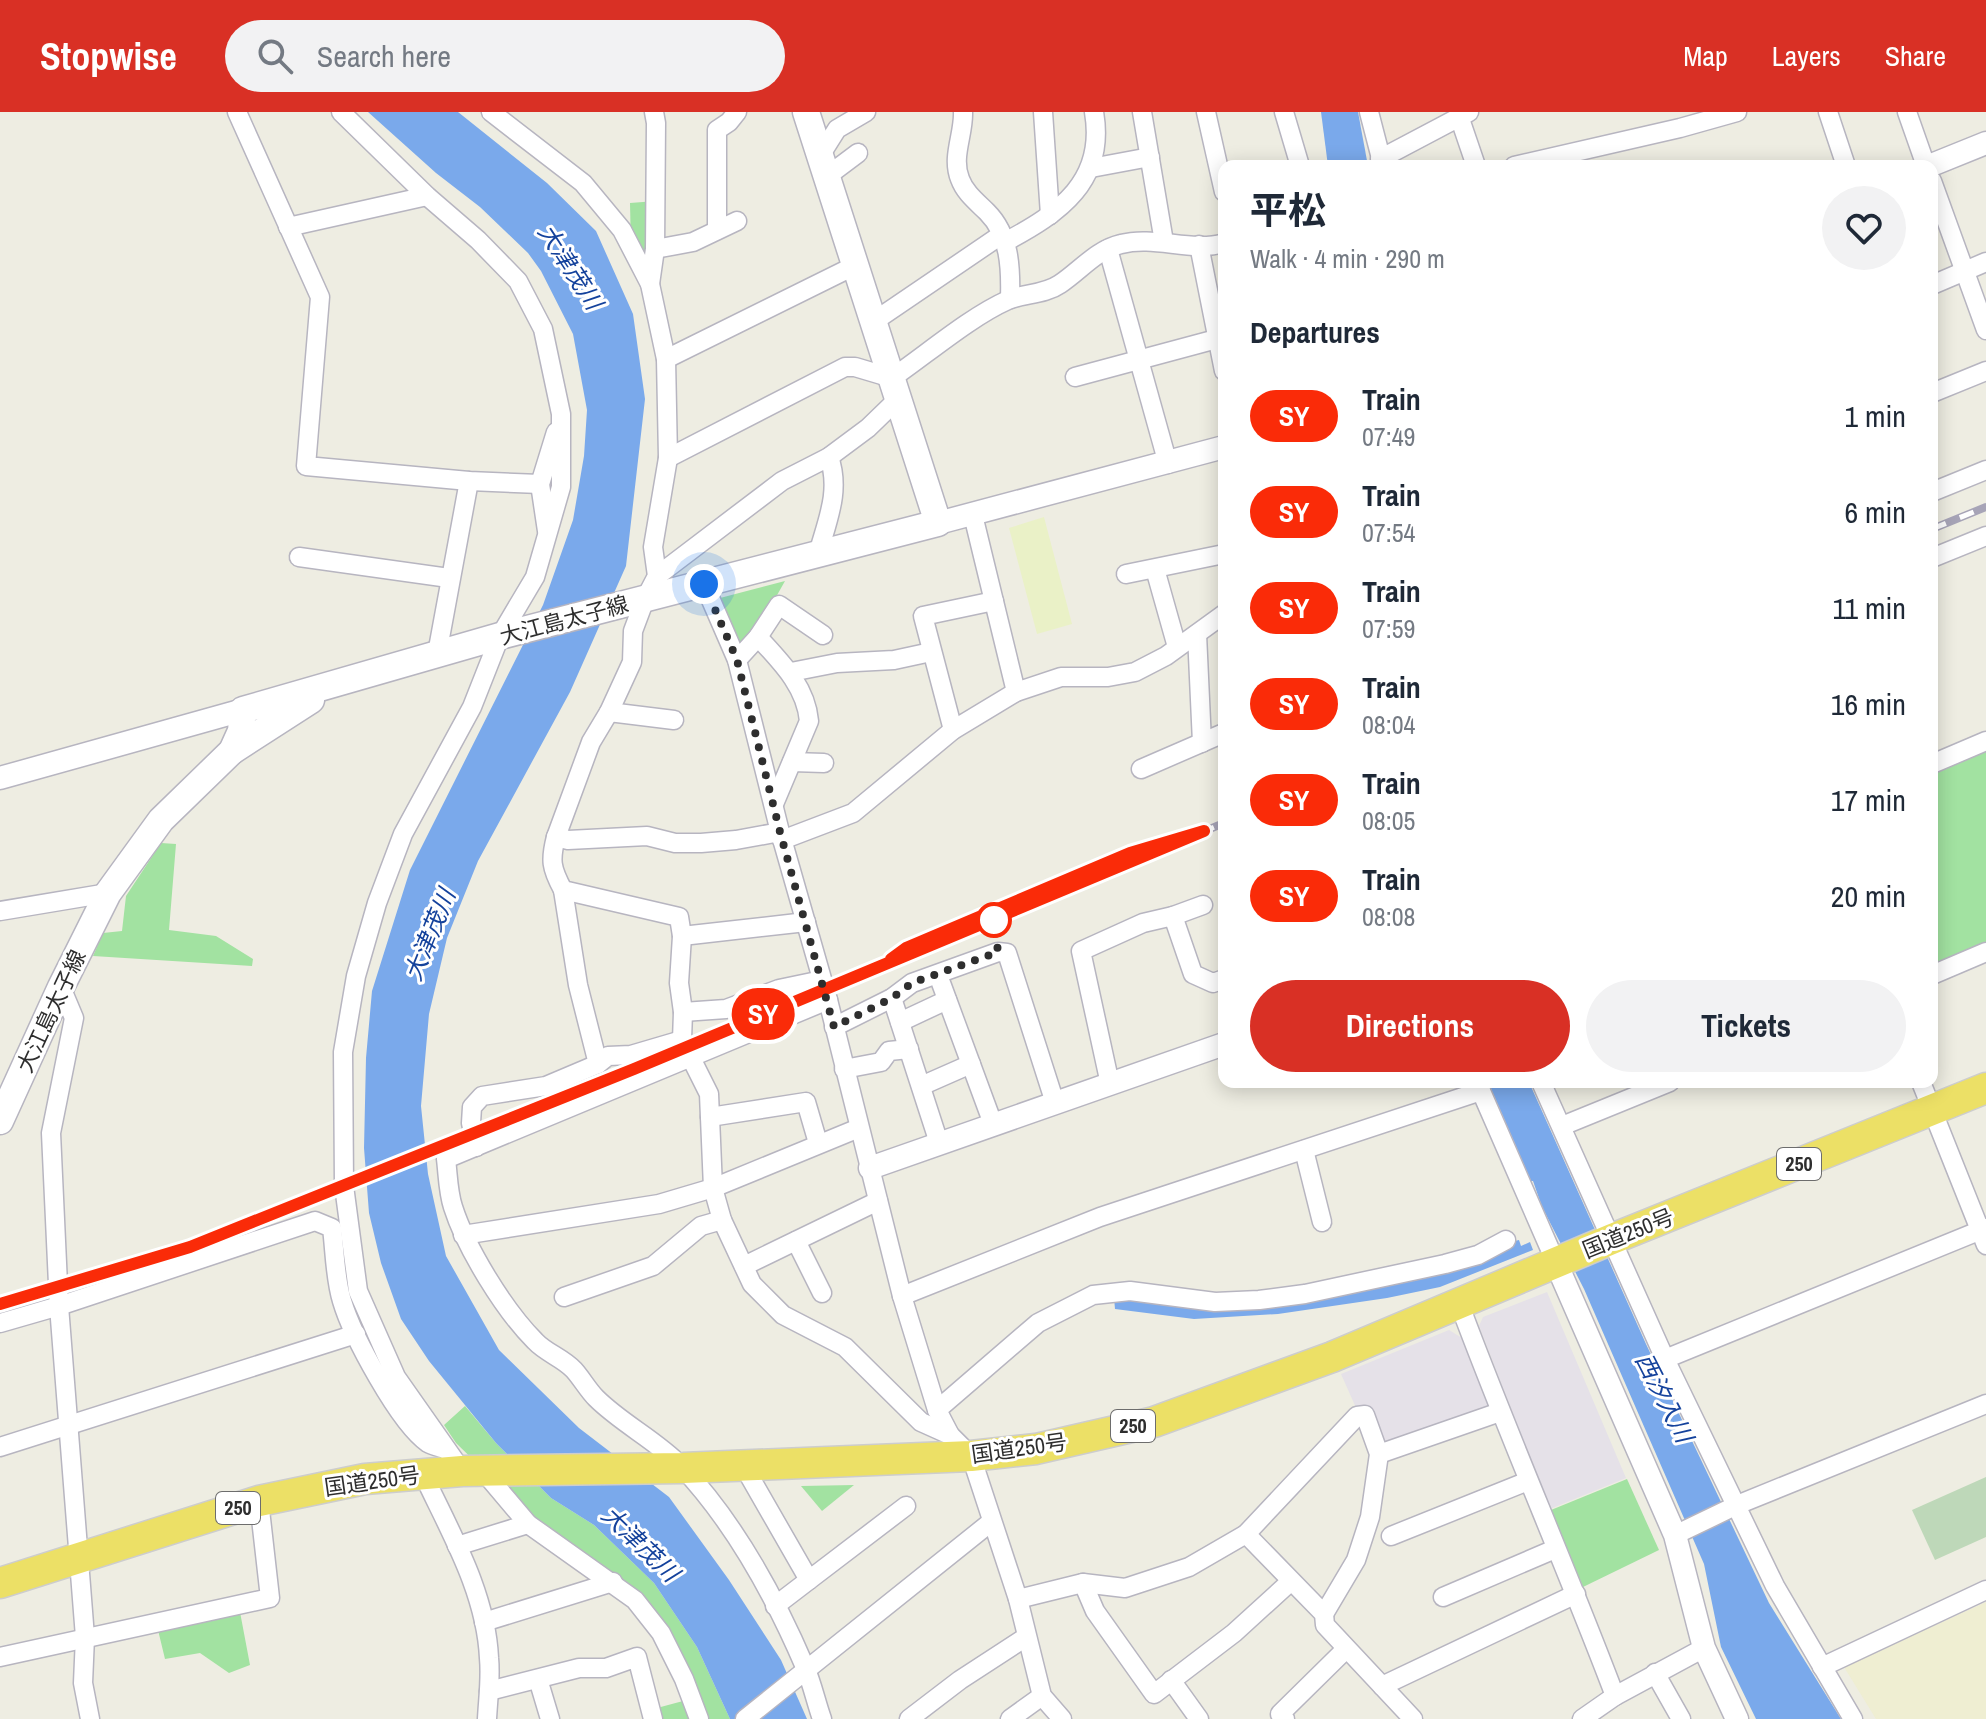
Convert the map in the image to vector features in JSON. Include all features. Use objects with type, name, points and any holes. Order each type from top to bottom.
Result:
[{"type":"highway","name":"国道250号","points":[[0,1583],[259,1501],[365,1479],[423,1474],[465,1465],[683,1468],[971,1456],[1036,1449],[1154,1422],[1332,1357],[1612,1239],[1986,1088]]},
{"type":"main road","points":[[806,112],[938,523]]},
{"type":"main road","name":"大江島太子線","points":[[243,710],[646,592],[704,584],[938,523]]},
{"type":"main road","name":"大江島太子線","points":[[0,1121],[108,893],[161,820],[232,751],[304,704],[350,680]]},
{"type":"main road","points":[[232,751],[241,731],[243,710]]},
{"type":"street","points":[[237,112],[320,297],[306,466],[469,481],[540,484]]},
{"type":"street","points":[[341,112],[518,281],[543,329],[561,414],[561,487],[535,577],[472,707],[403,834],[377,903],[356,976],[343,1052],[344,1186],[358,1291],[396,1377],[465,1465],[528,1524],[635,1600],[661,1633],[684,1679],[699,1719]]},
{"type":"street","points":[[491,112],[583,183],[622,230],[650,284],[666,359],[668,458],[646,592],[633,631],[632,662],[591,742],[552,851],[552,871],[563,890],[578,985],[598,1064]]},
{"type":"street","points":[[650,284],[655,249],[654,112]]},
{"type":"street","points":[[717,230],[717,130],[737,112]]},
{"type":"street","points":[[823,166],[837,129],[866,112]]},
{"type":"street","points":[[963,112],[956,155],[959,177],[969,194],[991,215],[1003,238],[1011,269],[1010,299]]},
{"type":"street","points":[[1043,112],[1050,215]]},
{"type":"street","points":[[873,322],[1003,238],[1050,215],[1074,194],[1091,168],[1097,148],[1094,112]]},
{"type":"street","points":[[1142,112],[1164,242]]},
{"type":"street","points":[[1206,112],[1218,165]]},
{"type":"street","points":[[1284,112],[1298,160]]},
{"type":"street","points":[[1369,112],[1380,160]]},
{"type":"street","points":[[1563,160],[1588,157],[1737,112]]},
{"type":"street","points":[[1828,112],[1844,160]]},
{"type":"street","points":[[1907,112],[1926,160]]},
{"type":"street","points":[[1386,160],[1464,114],[1475,160]]},
{"type":"street","points":[[1938,162],[1986,143]]},
{"type":"street","points":[[823,166],[858,153]]},
{"type":"street","points":[[1091,168],[1150,157]]},
{"type":"street","points":[[288,227],[427,196]]},
{"type":"street","points":[[1938,197],[1986,330]]},
{"type":"street","points":[[655,249],[693,242],[737,221]]},
{"type":"street","points":[[646,592],[782,481],[829,457],[868,428],[895,388],[959,330],[1010,299],[1036,295],[1059,286],[1098,254],[1133,242],[1218,245]]},
{"type":"street","points":[[1199,245],[1218,325]]},
{"type":"street","points":[[1108,249],[1168,464]]},
{"type":"street","points":[[1938,282],[1986,262]]},
{"type":"street","points":[[666,359],[854,266]]},
{"type":"street","points":[[1075,377],[1218,339]]},
{"type":"street","points":[[668,458],[845,367],[855,367],[895,388]]},
{"type":"street","points":[[1938,391],[1986,371]]},
{"type":"street","points":[[548,539],[540,484],[561,414]]},
{"type":"street","points":[[938,523],[1218,449]]},
{"type":"street","points":[[818,554],[835,492],[829,457]]},
{"type":"street","points":[[1938,490],[1986,470]]},
{"type":"street","points":[[437,654],[469,481]]},
{"type":"street","points":[[973,515],[1016,692]]},
{"type":"street","points":[[1938,556],[1986,536]]},
{"type":"street","points":[[1126,574],[1218,555]]},
{"type":"street","points":[[299,557],[449,578]]},
{"type":"street","points":[[1155,569],[1177,647]]},
{"type":"street","points":[[704,584],[737,660],[781,836],[828,1000],[902,1296],[937,1410],[950,1435],[971,1456],[1018,1599],[1042,1696],[1062,1719]]},
{"type":"street","points":[[953,730],[923,616],[994,601]]},
{"type":"street","points":[[737,660],[758,637],[779,605],[823,635]]},
{"type":"street","points":[[556,837],[568,840],[647,836],[675,843],[701,843],[781,836],[853,813],[953,730],[1016,692],[1061,677],[1108,677],[1135,672],[1166,656],[1218,618]]},
{"type":"street","points":[[1197,634],[1202,743]]},
{"type":"street","points":[[758,637],[791,672],[808,710],[809,721],[774,804]]},
{"type":"street","points":[[791,672],[837,663],[894,660],[931,652]]},
{"type":"street","points":[[0,778],[243,710]]},
{"type":"street","points":[[609,712],[674,720]]},
{"type":"street","points":[[1141,769],[1218,736]]},
{"type":"street","points":[[1938,761],[1986,741]]},
{"type":"street","points":[[792,762],[824,763]]},
{"type":"street","points":[[563,890],[679,917],[682,936],[679,983],[686,1048],[709,1094],[713,1188],[722,1220],[752,1284],[783,1315],[845,1347],[921,1422],[950,1435]]},
{"type":"street","points":[[0,911],[108,893]]},
{"type":"street","points":[[1110,1084],[1081,951],[1143,923],[1203,905]]},
{"type":"street","points":[[1173,916],[1193,974],[1213,983],[1218,981]]},
{"type":"street","points":[[682,936],[806,922]]},
{"type":"street","points":[[834,1027],[892,998],[912,983],[998,952],[1007,953],[1055,1103]]},
{"type":"street","points":[[1938,972],[1986,952]]},
{"type":"street","points":[[683,1012],[726,1009],[779,989],[822,980]]},
{"type":"street","points":[[61,987],[74,1018],[51,1133],[59,1306],[85,1637],[83,1683],[90,1719]]},
{"type":"street","points":[[900,1022],[944,992],[993,1124]]},
{"type":"street","points":[[892,998],[939,1143]]},
{"type":"street","points":[[822,1719],[806,1669],[775,1606],[727,1524],[683,1468],[659,1445],[595,1398],[572,1368],[535,1342],[496,1291],[463,1235],[451,1204],[446,1159],[686,1048],[828,1000]]},
{"type":"street","points":[[870,1168],[1218,1046]]},
{"type":"street","points":[[476,1147],[471,1123],[472,1107],[482,1096],[546,1086],[598,1064],[608,1056],[686,1048]]},
{"type":"street","points":[[844,1069],[881,1062],[889,1051],[909,1049]]},
{"type":"street","points":[[921,1086],[971,1064]]},
{"type":"street","points":[[902,1296],[1100,1217],[1304,1150],[1474,1088]]},
{"type":"street","points":[[1480,1088],[1675,1535],[1704,1648],[1737,1719]]},
{"type":"street","points":[[1544,1088],[1665,1359],[1775,1586],[1853,1719]]},
{"type":"street","points":[[1562,1126],[1655,1088]]},
{"type":"street","points":[[1665,1359],[1984,1235],[1923,1088]]},
{"type":"street","points":[[710,1117],[806,1102],[818,1143]]},
{"type":"street","points":[[463,1235],[659,1204],[713,1188],[859,1128]]},
{"type":"street","points":[[1304,1150],[1322,1222]]},
{"type":"street","points":[[744,1266],[878,1201]]},
{"type":"street","points":[[564,1297],[653,1266],[701,1226],[722,1220]]},
{"type":"street","points":[[0,1323],[315,1221],[332,1228],[342,1300],[356,1334],[406,1421],[428,1443],[465,1465]]},
{"type":"street","points":[[937,1410],[1038,1323],[1093,1295],[1130,1291],[1215,1302],[1305,1294],[1445,1264],[1478,1255],[1506,1240]]},
{"type":"street","points":[[796,1241],[822,1293]]},
{"type":"street","points":[[1459,1303],[1615,1696]]},
{"type":"street","points":[[0,1447],[356,1334]]},
{"type":"street","points":[[1675,1535],[1737,1505],[1986,1404]]},
{"type":"street","points":[[1379,1454],[1500,1412]]},
{"type":"street","points":[[1018,1599],[1083,1583],[1125,1588],[1189,1567],[1246,1534],[1357,1416],[1365,1415],[1379,1454],[1370,1517],[1356,1560],[1324,1614],[1325,1625],[1413,1719]]},
{"type":"street","points":[[743,1465],[809,1580]]},
{"type":"street","points":[[423,1474],[472,1579],[484,1622],[489,1657],[487,1719]]},
{"type":"street","points":[[1391,1536],[1528,1481]]},
{"type":"street","points":[[0,1657],[270,1598],[259,1501]]},
{"type":"street","points":[[775,1606],[906,1506]]},
{"type":"street","points":[[745,1719],[991,1522]]},
{"type":"street","points":[[457,1546],[528,1524]]},
{"type":"street","points":[[1246,1534],[1324,1614]]},
{"type":"street","points":[[1443,1597],[1555,1549]]},
{"type":"street","points":[[484,1622],[613,1582]]},
{"type":"street","points":[[1083,1583],[1095,1611],[1154,1694],[1234,1633],[1290,1582]]},
{"type":"street","points":[[1822,1667],[1986,1590]]},
{"type":"street","points":[[1382,1686],[1576,1594]]},
{"type":"street","points":[[909,1719],[928,1714],[960,1680],[1026,1637]]},
{"type":"street","points":[[1582,1719],[1615,1696],[1704,1648]]},
{"type":"street","points":[[1285,1719],[1280,1714],[1346,1649]]},
{"type":"street","points":[[489,1691],[579,1668],[606,1668],[637,1657],[653,1719]]},
{"type":"street","points":[[1655,1673],[1681,1719]]},
{"type":"street","points":[[538,1679],[550,1719]]},
{"type":"street","points":[[1171,1680],[1199,1719]]},
{"type":"street","points":[[1010,1719],[1042,1696]]},
{"type":"shaded area","points":[[1547,1292],[1626,1478],[1550,1509],[1479,1326],[1483,1317]]},
{"type":"shaded area","points":[[1449,1330],[1462,1338],[1492,1410],[1386,1450],[1357,1410],[1341,1374]]},
{"type":"shaded area","points":[[1986,1477],[1986,1537],[1935,1560],[1912,1510]]},
{"type":"shaded area","points":[[1986,1602],[1986,1719],[1876,1719],[1844,1667]]},
{"type":"green space","points":[[656,201],[650,284],[631,248],[630,203]]},
{"type":"green space","points":[[785,581],[776,597],[778,601],[742,647],[720,598]]},
{"type":"green space","points":[[1986,750],[1986,944],[1938,964],[1938,770]]},
{"type":"green space","points":[[161,843],[176,844],[169,930],[216,936],[253,959],[252,966],[93,956],[103,933],[122,931],[126,896]]},
{"type":"green space","points":[[465,1406],[496,1443],[551,1498],[594,1525],[654,1583],[697,1647],[730,1719],[708,1719],[626,1584],[535,1520],[456,1443],[444,1425]]},
{"type":"green space","points":[[1627,1479],[1659,1550],[1583,1587],[1551,1510]]},
{"type":"green space","points":[[854,1485],[822,1511],[801,1486]]},
{"type":"green space","points":[[240,1612],[250,1665],[229,1673],[200,1653],[165,1659],[158,1630]]},
{"type":"green space","points":[[683,1701],[691,1719],[661,1719],[657,1708]]},
{"type":"sand","points":[[1044,517],[1072,624],[1037,634],[1009,528]]},
{"type":"water","name":"大津茂川","points":[[368,112],[458,112],[547,183],[596,231],[633,314],[645,399],[626,566],[570,692],[478,861],[447,938],[429,1014],[421,1106],[428,1174],[446,1256],[499,1350],[579,1428],[669,1497],[729,1580],[781,1660],[807,1719],[730,1719],[697,1647],[654,1583],[594,1525],[551,1498],[496,1443],[429,1361],[401,1319],[381,1263],[369,1213],[364,1148],[366,1058],[372,991],[410,870],[543,605],[573,520],[584,456],[587,410],[573,334],[541,271],[528,253],[480,207],[436,173]]},
{"type":"water","points":[[1321,112],[1358,112],[1367,160],[1327,160]]},
{"type":"water","name":"西汐入川","points":[[1491,1088],[1532,1088],[1646,1344],[1769,1603],[1841,1719],[1756,1719],[1721,1647],[1704,1564],[1584,1289],[1531,1181]]},
{"type":"water","points":[[1519,1240],[1521,1246],[1530,1242],[1533,1250],[1440,1287],[1387,1298],[1278,1314],[1194,1319],[1115,1309],[1114,1298],[1231,1307]]},
{"type":"railway","points":[[1938,527],[1986,507]]},
{"type":"railway","points":[[0,1304],[190,1247],[634,1069],[1218,826]]},
{"type":"train","name":"SY","points":[[0,1304],[190,1247],[634,1069],[1204,831],[1130,853],[906,948],[891,959]]},
{"type":"route","points":[[704,584],[737,660],[834,1027],[892,998],[912,983],[998,952],[994,920]]}]
